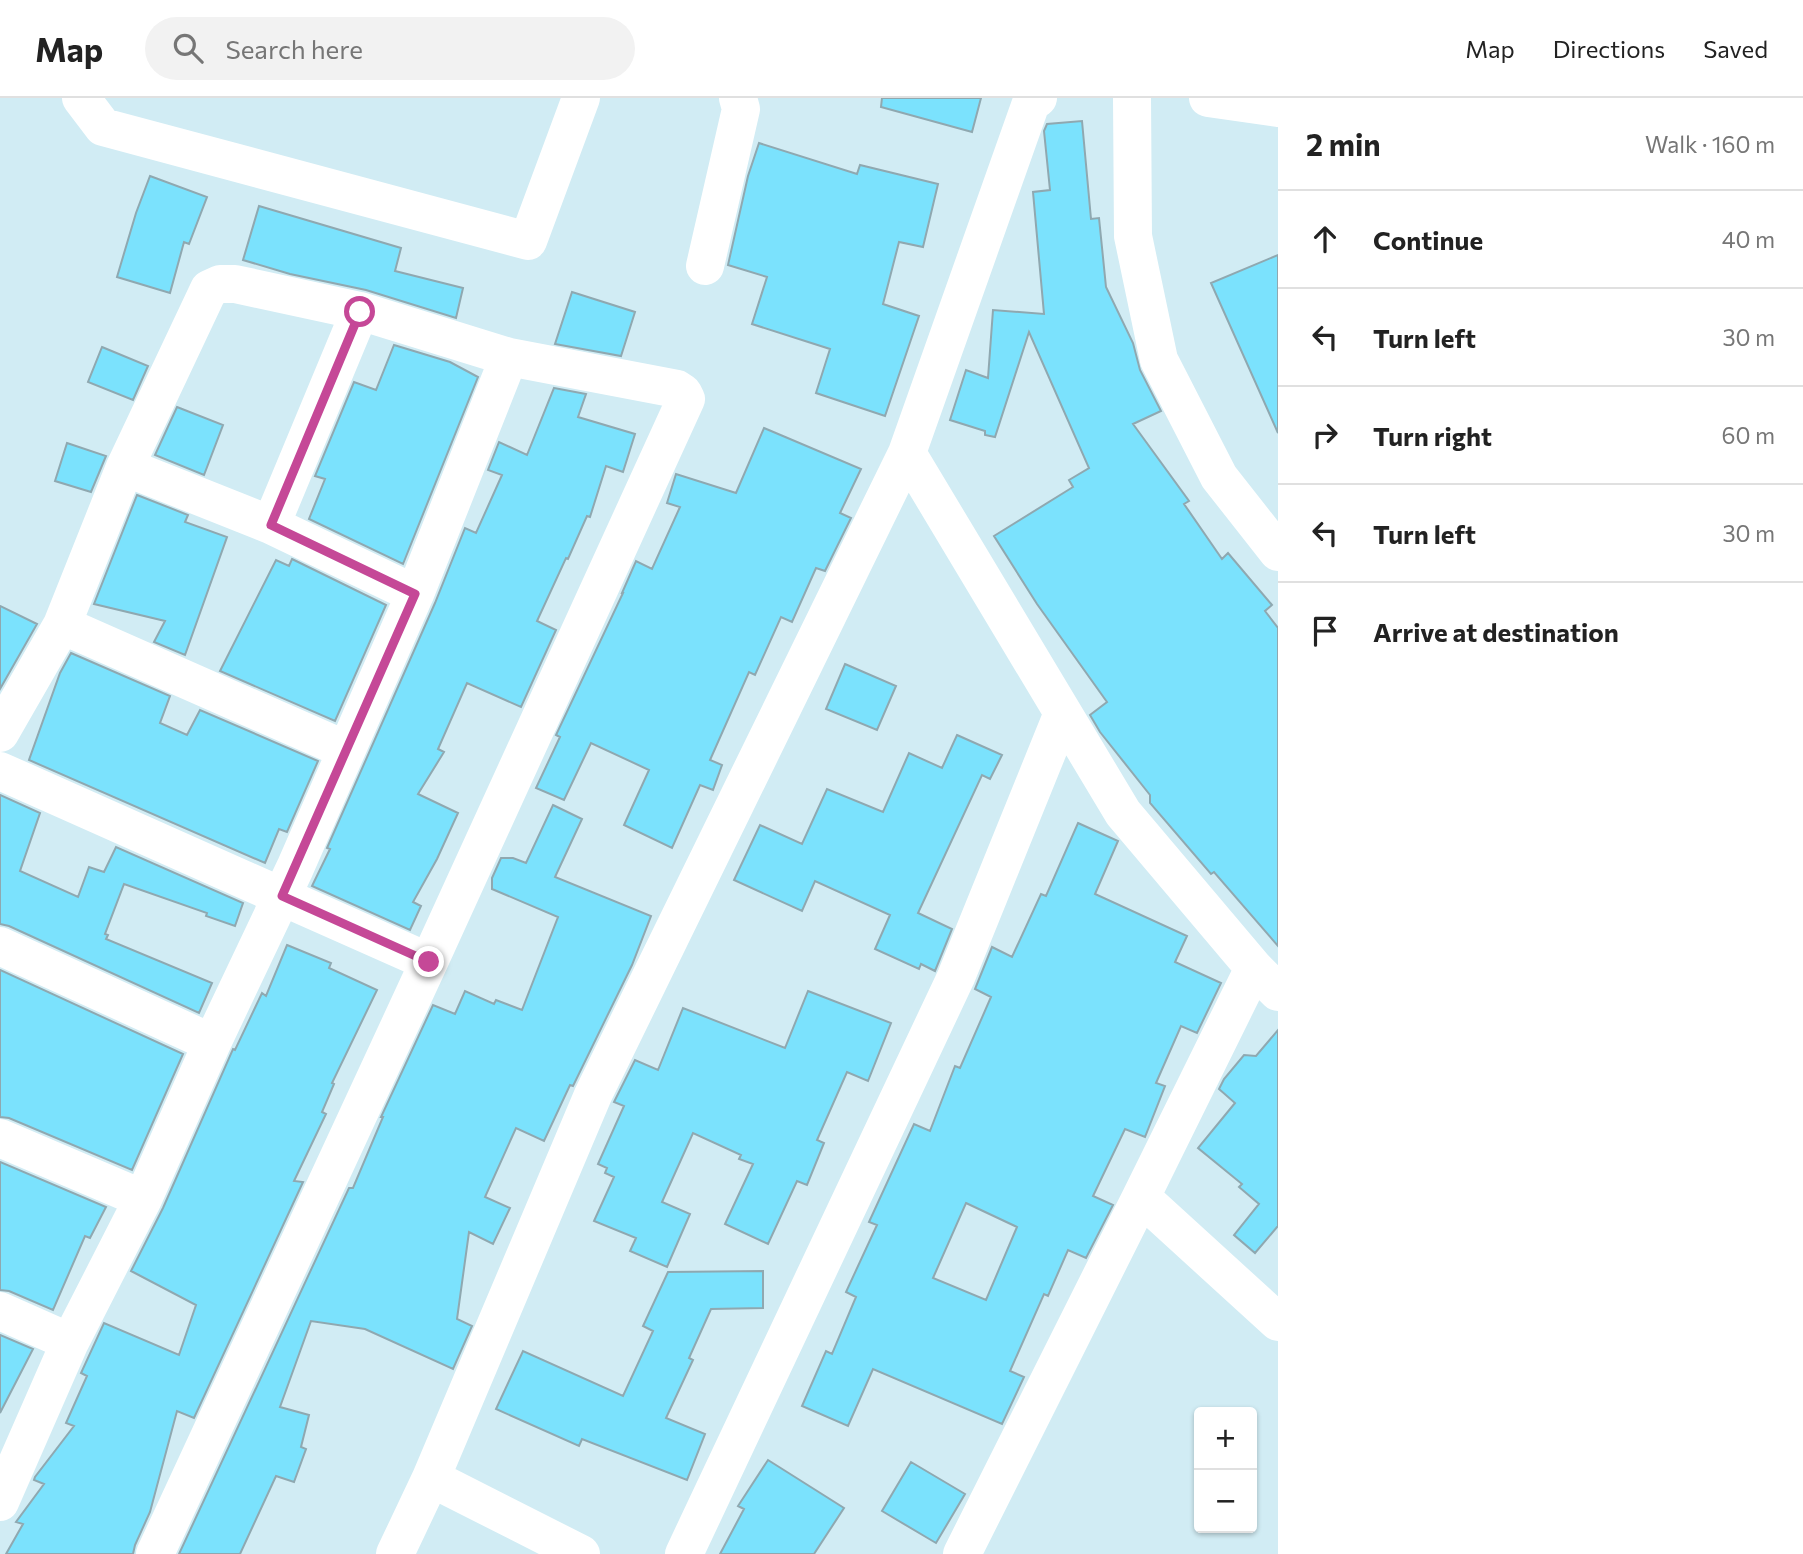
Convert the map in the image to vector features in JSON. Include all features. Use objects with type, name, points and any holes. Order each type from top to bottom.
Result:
[{"type":"street","points":[[81,98],[103,127],[528,242],[581,98]]},
{"type":"street","points":[[705,266],[741,109],[738,98]]},
{"type":"street","points":[[1132,98],[1133,236],[1159,360],[1219,477],[1278,552]]},
{"type":"street","points":[[1208,98],[1278,108]]},
{"type":"street","points":[[395,1554],[593,1095],[907,453],[1035,100]]},
{"type":"street","points":[[0,733],[62,625],[125,467],[209,289],[220,284],[235,284],[360,312],[509,357],[677,389],[686,399],[155,1554]]},
{"type":"street","points":[[271,525],[360,312]]},
{"type":"street","points":[[2,1492],[71,1342],[143,1199],[212,1043],[282,896],[415,594],[509,357]]},
{"type":"street","points":[[907,453],[1124,813],[1266,980],[1141,1197],[962,1554]]},
{"type":"street","points":[[125,467],[271,525],[415,594]]},
{"type":"street","points":[[62,625],[346,750]]},
{"type":"street","points":[[684,1554],[956,977],[1063,713]]},
{"type":"street","points":[[0,771],[429,962]]},
{"type":"street","points":[[0,946],[212,1043]]},
{"type":"street","points":[[0,1138],[143,1199]]},
{"type":"street","points":[[1141,1197],[1278,1322]]},
{"type":"street","points":[[0,1311],[71,1342]]},
{"type":"street","points":[[430,1478],[581,1554]]},
{"type":"building","points":[[882,98],[981,98],[972,132],[881,107]]},
{"type":"building","points":[[1082,121],[1091,219],[1099,218],[1106,287],[1133,343],[1140,370],[1161,411],[1133,424],[1189,501],[1184,504],[1222,559],[1228,553],[1272,605],[1265,611],[1278,628],[1278,946],[1150,803],[1150,795],[1100,732],[1090,715],[1107,702],[1037,604],[994,536],[1073,487],[1069,480],[1089,468],[1029,332],[995,437],[950,420],[966,370],[988,378],[993,310],[1044,314],[1033,192],[1050,190],[1044,131],[1047,124]]},
{"type":"building","points":[[759,143],[857,174],[860,165],[938,184],[923,247],[899,242],[883,304],[919,316],[885,416],[816,393],[830,349],[752,324],[767,277],[728,265],[748,176]]},
{"type":"building","points":[[150,176],[207,197],[189,244],[184,242],[170,293],[117,277]]},
{"type":"building","points":[[259,206],[401,248],[395,271],[463,288],[456,318],[366,290],[290,274],[243,260]]},
{"type":"building","points":[[1278,255],[1278,433],[1211,283]]},
{"type":"building","points":[[572,292],[635,312],[621,356],[555,344]]},
{"type":"building","points":[[394,345],[450,362],[478,377],[403,564],[309,519],[325,479],[315,476],[354,382],[376,390]]},
{"type":"building","points":[[102,347],[148,366],[133,400],[88,382]]},
{"type":"building","points":[[554,388],[586,394],[578,417],[635,434],[623,472],[606,466],[590,517],[587,516],[537,621],[556,630],[521,707],[467,683],[438,749],[444,752],[418,794],[458,813],[413,902],[421,906],[410,930],[312,886],[465,528],[476,533],[502,475],[488,470],[499,442],[527,455]]},
{"type":"building","points":[[177,407],[223,425],[204,475],[155,455]]},
{"type":"building","points":[[764,428],[861,469],[840,513],[851,518],[825,571],[816,568],[792,622],[781,617],[755,675],[749,672],[710,760],[722,765],[713,790],[700,785],[672,848],[624,825],[649,770],[591,743],[564,800],[536,788],[560,737],[556,735],[636,561],[652,569],[680,507],[667,503],[676,474],[736,493]]},
{"type":"building","points":[[67,443],[106,456],[91,492],[55,481]]},
{"type":"building","points":[[137,495],[188,515],[185,522],[227,537],[185,655],[154,642],[165,621],[94,604]]},
{"type":"building","points":[[292,559],[386,605],[335,721],[220,671],[276,560],[289,566]]},
{"type":"building","points":[[0,606],[37,624],[0,689]]},
{"type":"building","points":[[71,653],[170,696],[160,723],[187,735],[200,710],[318,761],[287,832],[279,829],[265,863],[29,760],[60,673]]},
{"type":"building","points":[[845,664],[896,686],[877,730],[826,709]]},
{"type":"building","points":[[957,735],[1002,755],[990,779],[982,775],[918,913],[952,929],[935,971],[921,964],[919,969],[875,949],[890,915],[815,881],[802,911],[734,880],[760,825],[802,844],[827,789],[883,812],[909,753],[942,768]]},
{"type":"building","points":[[0,795],[40,813],[20,871],[78,897],[89,867],[104,872],[116,847],[243,903],[235,926],[206,916],[207,913],[124,884],[105,934],[108,935],[106,939],[212,983],[199,1013],[0,924]]},
{"type":"building","points":[[553,805],[582,819],[555,877],[651,916],[632,965],[544,1141],[516,1128],[485,1197],[510,1208],[493,1244],[469,1232],[457,1319],[472,1326],[453,1369],[365,1329],[311,1321],[280,1407],[309,1415],[301,1447],[306,1449],[294,1482],[276,1476],[240,1554],[179,1554],[349,1188],[353,1188],[381,1117],[433,1005],[455,1014],[465,991],[494,1004],[496,1000],[522,1010],[558,917],[492,889],[492,878],[501,858],[513,858],[526,863]]},
{"type":"building","points":[[1078,823],[1118,841],[1095,894],[1187,936],[1175,962],[1221,983],[1197,1033],[1181,1026],[1156,1083],[1165,1086],[1145,1137],[1125,1129],[1093,1196],[1113,1205],[1086,1258],[1068,1250],[1048,1296],[1044,1294],[1010,1371],[1024,1377],[1002,1424],[873,1369],[848,1426],[802,1406],[826,1351],[832,1354],[856,1297],[846,1292],[877,1225],[869,1222],[914,1124],[930,1131],[955,1066],[960,1068],[991,997],[975,989],[992,947],[1012,957],[1041,894],[1046,896]],"holes":[[[966,1203],[1017,1227],[986,1300],[933,1278]]]},
{"type":"building","points":[[287,945],[331,963],[329,968],[377,990],[332,1083],[334,1084],[322,1112],[326,1114],[294,1181],[303,1182],[194,1418],[177,1411],[150,1512],[133,1554],[6,1554],[23,1524],[16,1522],[44,1484],[34,1480],[35,1477],[74,1426],[66,1423],[87,1376],[81,1373],[104,1323],[179,1355],[196,1305],[131,1271],[163,1208],[233,1049],[235,1050],[262,993],[266,996]]},
{"type":"building","points":[[0,970],[183,1054],[132,1170],[9,1118],[0,1117]]},
{"type":"building","points":[[808,991],[891,1023],[868,1081],[847,1072],[817,1140],[824,1143],[807,1185],[797,1181],[768,1244],[725,1224],[753,1164],[739,1159],[741,1155],[693,1133],[662,1202],[690,1214],[667,1267],[630,1251],[636,1238],[594,1221],[614,1177],[605,1173],[607,1168],[598,1164],[624,1106],[614,1102],[635,1060],[658,1070],[683,1008],[785,1048]]},
{"type":"building","points":[[1278,1030],[1278,1226],[1255,1253],[1234,1235],[1259,1204],[1239,1187],[1242,1184],[1198,1148],[1235,1103],[1219,1089],[1224,1079],[1244,1055],[1256,1056]]},
{"type":"building","points":[[0,1162],[106,1207],[90,1238],[85,1236],[53,1310],[9,1291],[0,1290]]},
{"type":"building","points":[[763,1271],[763,1308],[711,1309],[689,1358],[693,1360],[666,1418],[705,1434],[687,1480],[582,1439],[579,1446],[496,1409],[523,1351],[623,1396],[653,1331],[643,1326],[668,1272]]},
{"type":"building","points":[[0,1335],[33,1349],[0,1413]]},
{"type":"building","points":[[768,1460],[844,1508],[814,1554],[720,1554],[744,1509],[738,1506]]},
{"type":"building","points":[[911,1462],[965,1494],[936,1543],[882,1511]]},
{"type":"route","points":[[360,312],[271,525],[415,594],[282,896],[429,962]]}]
